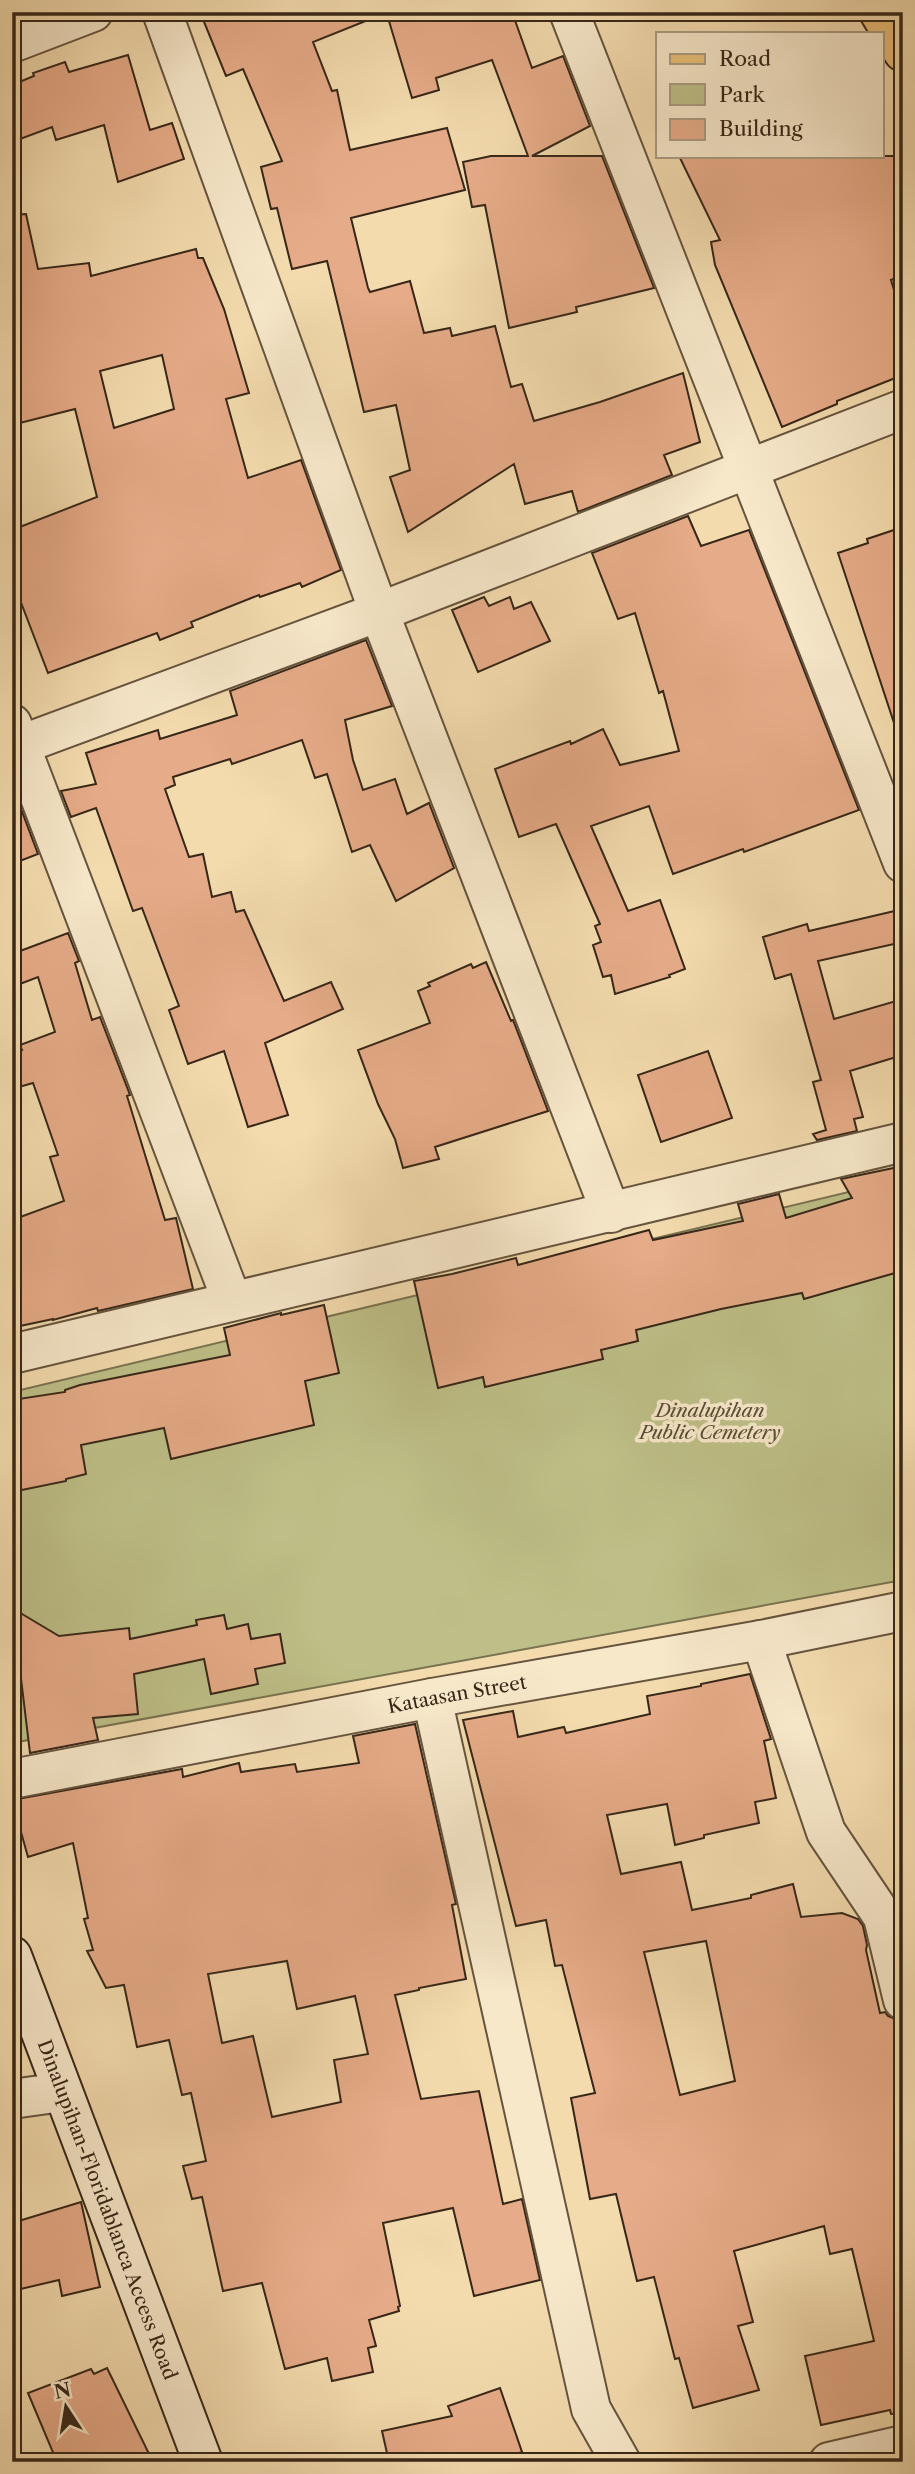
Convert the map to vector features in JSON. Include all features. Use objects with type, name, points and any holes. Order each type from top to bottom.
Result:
[{"type":"main road","points":[[879,12],[901,46]]},
{"type":"street","points":[[12,43],[93,12]]},
{"type":"street","points":[[162,12],[379,612],[611,1213]]},
{"type":"street","points":[[569,12],[903,863]]},
{"type":"street","points":[[232,1301],[15,739],[379,612],[903,409]]},
{"type":"street","points":[[12,1354],[903,1142]]},
{"type":"street","name":"Kataasan Street","points":[[12,1779],[432,1698],[761,1640],[903,1611]]},
{"type":"street","points":[[761,1640],[826,1832],[883,1917],[903,2000]]},
{"type":"street","points":[[432,1698],[591,2409],[621,2462]]},
{"type":"street","name":"Dinalupihan-Floridablanca Access Road","points":[[12,1956],[203,2462]]},
{"type":"street","points":[[12,2099],[62,2092]]},
{"type":"street","points":[[829,2462],[903,2445]]},
{"type":"green space","name":"Dinalupihan Public Cemetery","points":[[903,1179],[903,1580],[12,1743],[12,1392]]},
{"type":"building","points":[[200,12],[383,12],[313,42],[332,91],[337,90],[350,150],[447,128],[465,190],[351,218],[370,292],[410,281],[424,333],[450,328],[452,336],[495,326],[511,387],[522,384],[534,421],[600,402],[683,373],[700,442],[664,455],[672,475],[578,512],[572,491],[525,504],[514,464],[408,532],[390,477],[410,470],[396,405],[364,412],[327,261],[292,269],[277,208],[271,209],[261,167],[282,161],[243,69],[226,76]]},
{"type":"building","points":[[413,12],[512,12],[532,68],[563,56],[590,126],[532,156],[602,156],[654,288],[576,307],[577,312],[509,328],[485,205],[472,207],[463,162],[491,156],[528,156],[492,60],[436,78],[439,90],[412,98],[389,21]]},
{"type":"building","points":[[128,55],[150,130],[172,123],[184,159],[118,182],[104,125],[56,140],[52,127],[12,142],[12,85],[34,76],[33,73],[65,62],[69,72]]},
{"type":"building","points":[[903,156],[903,276],[891,280],[903,320],[903,375],[837,401],[837,404],[782,427],[715,265],[711,242],[720,240],[680,158]]},
{"type":"building","points":[[26,214],[38,269],[89,263],[91,276],[196,249],[198,258],[203,258],[224,309],[249,393],[226,399],[248,478],[301,460],[341,570],[302,587],[300,583],[260,597],[259,595],[191,622],[193,627],[160,640],[157,633],[48,673],[12,579],[12,530],[97,497],[75,409],[12,425],[12,215]],"holes":[[[162,355],[174,409],[114,428],[100,371]]]},
{"type":"building","points":[[688,516],[701,546],[749,530],[859,810],[744,852],[743,849],[673,874],[649,806],[591,826],[628,911],[660,900],[685,969],[669,975],[670,977],[615,994],[611,975],[603,977],[593,945],[601,942],[595,926],[600,924],[556,824],[519,837],[495,769],[570,741],[571,744],[603,729],[620,765],[679,751],[663,691],[659,693],[635,613],[618,619],[592,553]]},
{"type":"building","points":[[903,527],[903,732],[897,732],[838,553],[868,543],[867,539]]},
{"type":"building","points":[[484,597],[489,606],[510,597],[514,609],[531,602],[550,641],[478,672],[452,610]]},
{"type":"building","points":[[366,640],[392,706],[345,720],[353,760],[363,790],[395,779],[407,814],[429,803],[454,868],[396,901],[370,845],[352,852],[327,774],[315,778],[302,740],[232,764],[230,759],[173,777],[175,785],[165,789],[189,857],[203,854],[212,897],[231,892],[236,912],[244,910],[284,1001],[331,982],[343,1009],[265,1043],[288,1115],[248,1127],[224,1051],[188,1064],[169,1010],[179,1006],[142,908],[133,911],[96,808],[71,817],[61,791],[96,784],[86,753],[158,730],[160,739],[237,715],[230,691]]},
{"type":"building","points":[[18,801],[38,854],[12,864],[12,802]]},
{"type":"building","points":[[903,909],[903,942],[818,961],[834,1019],[903,999],[903,1055],[850,1071],[863,1117],[854,1119],[857,1131],[817,1140],[813,1134],[826,1130],[813,1082],[821,1080],[791,974],[775,979],[763,937],[807,924],[809,931]]},
{"type":"building","points":[[68,933],[79,961],[75,963],[92,1020],[100,1017],[130,1095],[127,1096],[165,1220],[176,1218],[193,1289],[20,1326],[12,1287],[12,1220],[64,1201],[50,1157],[58,1155],[33,1083],[12,1089],[12,1052],[22,1050],[20,1045],[55,1032],[38,977],[12,987],[12,954]]},
{"type":"building","points":[[486,962],[511,1021],[513,1020],[548,1111],[435,1147],[439,1159],[403,1168],[395,1139],[378,1104],[358,1050],[430,1023],[418,991],[430,986],[428,983],[471,964],[473,968]]},
{"type":"building","points":[[708,1051],[732,1118],[661,1142],[638,1075]]},
{"type":"building","points":[[903,1166],[903,1247],[896,1250],[902,1271],[804,1299],[802,1293],[636,1330],[638,1341],[601,1350],[603,1359],[485,1387],[483,1377],[438,1388],[414,1281],[516,1258],[518,1265],[649,1230],[653,1240],[743,1221],[738,1204],[779,1194],[786,1218],[852,1198],[841,1179]]},
{"type":"building","points":[[324,1305],[339,1373],[305,1381],[314,1425],[171,1459],[164,1428],[81,1445],[86,1474],[12,1492],[12,1400],[65,1392],[80,1385],[230,1355],[224,1328]]},
{"type":"building","points":[[12,1608],[59,1636],[129,1628],[130,1639],[197,1625],[196,1620],[224,1615],[227,1629],[248,1624],[251,1639],[280,1634],[285,1663],[255,1669],[258,1684],[211,1694],[204,1659],[134,1674],[138,1714],[93,1718],[98,1740],[30,1753],[19,1662],[12,1659]]},
{"type":"building","points":[[750,1674],[771,1739],[764,1741],[776,1798],[755,1802],[759,1823],[704,1835],[704,1838],[675,1845],[667,1804],[607,1815],[621,1874],[681,1862],[692,1910],[751,1898],[751,1895],[793,1884],[801,1917],[842,1913],[858,1919],[863,1926],[880,2013],[885,2012],[900,2021],[903,2034],[903,2413],[891,2414],[890,2410],[821,2425],[805,2356],[874,2341],[852,2249],[830,2254],[824,2226],[734,2251],[753,2322],[738,2326],[759,2390],[693,2408],[679,2358],[675,2359],[654,2277],[637,2281],[616,2194],[590,2199],[571,2098],[595,2093],[562,1965],[555,1966],[546,1920],[516,1926],[463,1720],[513,1711],[518,1737],[564,1727],[566,1733],[650,1714],[647,1696]],"holes":[[[706,1941],[735,2081],[680,2095],[644,1952]]]},
{"type":"building","points":[[415,1724],[456,1904],[452,1905],[466,1979],[395,1995],[421,2099],[479,2091],[503,2204],[522,2199],[540,2280],[474,2296],[453,2208],[383,2223],[399,2311],[369,2320],[376,2346],[368,2348],[373,2372],[332,2381],[327,2358],[285,2369],[262,2283],[223,2291],[202,2197],[192,2199],[183,2166],[206,2161],[191,2093],[182,2095],[169,2040],[137,2047],[124,1985],[106,1988],[87,1951],[93,1950],[84,1919],[88,1918],[73,1843],[28,1857],[12,1800],[182,1769],[183,1777],[239,1763],[241,1772],[295,1764],[297,1772],[359,1763],[353,1736]],"holes":[[[287,1961],[297,2009],[355,1996],[368,2054],[334,2060],[341,2102],[272,2117],[253,2036],[222,2043],[208,1974]]]},
{"type":"building","points":[[81,2202],[100,2287],[62,2296],[59,2280],[12,2291],[12,2223]]},
{"type":"building","points":[[107,2368],[153,2462],[57,2462],[28,2393],[91,2369],[94,2374]]},
{"type":"building","points":[[500,2388],[522,2452],[494,2462],[389,2462],[382,2431],[452,2416],[448,2406]]}]
